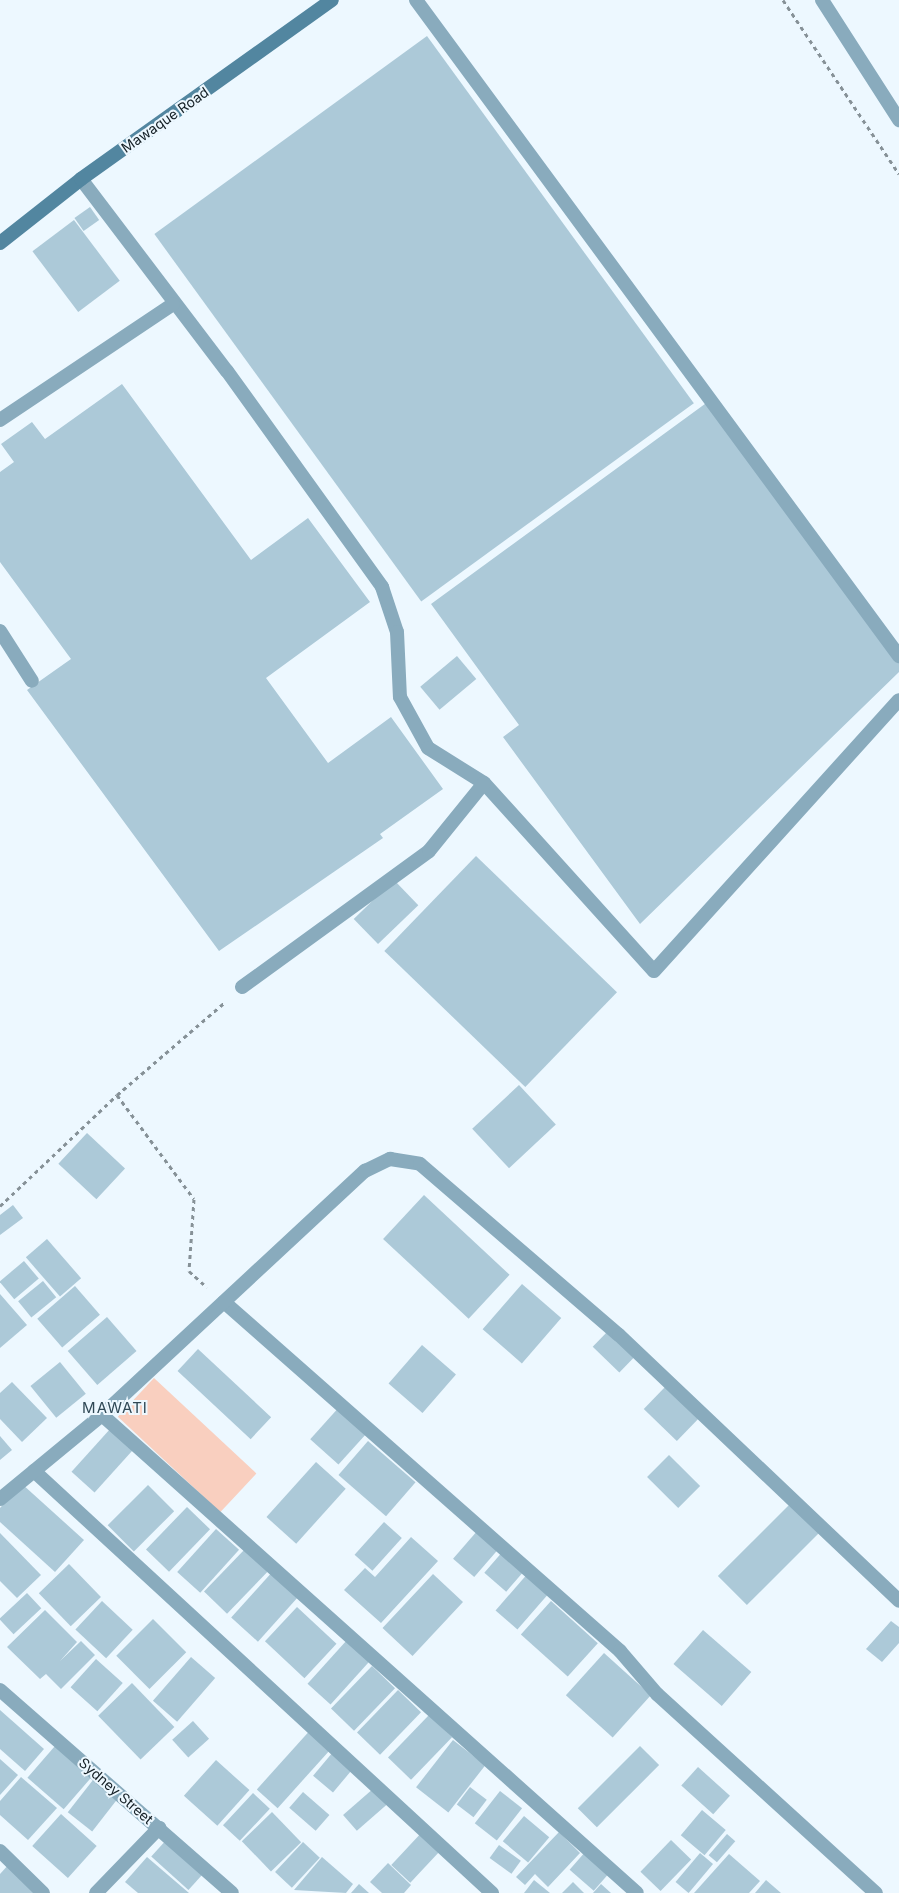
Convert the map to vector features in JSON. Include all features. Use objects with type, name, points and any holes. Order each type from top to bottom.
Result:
[{"type":"main road","name":"Mawaque Road","points":[[0,244],[81,179],[332,0]]},
{"type":"street","points":[[416,0],[899,656]]},
{"type":"street","points":[[822,0],[899,120]]},
{"type":"street","points":[[81,179],[173,304],[227,371],[382,587],[397,632],[400,697],[428,748],[484,783],[654,971],[899,700]]},
{"type":"street","points":[[0,420],[173,304]]},
{"type":"street","points":[[0,631],[32,681]]},
{"type":"street","points":[[242,987],[429,851],[484,783]]},
{"type":"street","points":[[0,1498],[102,1415],[365,1171],[390,1160],[420,1164],[619,1335],[899,1601]]},
{"type":"street","points":[[224,1302],[620,1651],[657,1694],[876,1893]]},
{"type":"street","points":[[102,1415],[637,1893]]},
{"type":"street","points":[[34,1471],[492,1893]]},
{"type":"street","name":"Sydney Street","points":[[0,1690],[160,1828],[232,1893]]},
{"type":"street","points":[[96,1893],[160,1828]]},
{"type":"street","points":[[0,1851],[43,1893]]},
{"type":"path","points":[[783,0],[899,174]]},
{"type":"path","points":[[0,1206],[117,1095],[242,987]]},
{"type":"path","points":[[117,1095],[194,1199],[189,1271],[224,1302]]},
{"type":"shaded area","points":[[154,1378],[256,1473],[220,1512],[118,1417]]},
{"type":"building","points":[[427,36],[694,403],[421,601],[154,234]]},
{"type":"building","points":[[90,207],[99,220],[84,231],[74,218]]},
{"type":"building","points":[[74,220],[120,281],[78,312],[32,251]]},
{"type":"building","points":[[122,384],[251,560],[308,518],[370,602],[266,678],[328,763],[391,717],[443,789],[380,834],[383,838],[219,951],[27,690],[71,659],[0,562],[0,472],[14,462],[1,444],[32,422],[45,439]]},
{"type":"building","points":[[709,401],[899,659],[899,672],[640,924],[503,737],[519,725],[431,604]]},
{"type":"building","points":[[457,656],[476,679],[440,710],[420,687]]},
{"type":"building","points":[[476,856],[617,992],[525,1087],[384,951]]},
{"type":"building","points":[[394,880],[418,905],[378,944],[354,919]]},
{"type":"building","points":[[519,1085],[556,1124],[509,1168],[472,1129]]},
{"type":"building","points":[[87,1133],[125,1168],[96,1199],[58,1164]]},
{"type":"building","points":[[424,1195],[510,1275],[469,1319],[383,1239]]},
{"type":"building","points":[[13,1205],[23,1218],[0,1235],[0,1215]]},
{"type":"building","points":[[47,1239],[81,1278],[60,1297],[26,1257]]},
{"type":"building","points":[[24,1261],[39,1279],[14,1299],[0,1281]]},
{"type":"building","points":[[43,1281],[56,1297],[31,1317],[18,1301]]},
{"type":"building","points":[[522,1284],[561,1318],[522,1363],[483,1329]]},
{"type":"building","points":[[75,1286],[100,1315],[62,1347],[37,1319]]},
{"type":"building","points":[[0,1294],[27,1325],[0,1348]]},
{"type":"building","points":[[107,1317],[137,1351],[97,1385],[68,1351]]},
{"type":"building","points":[[608,1331],[635,1357],[619,1373],[593,1347]]},
{"type":"building","points":[[422,1345],[456,1375],[423,1413],[389,1383]]},
{"type":"building","points":[[198,1349],[271,1417],[251,1439],[178,1371]]},
{"type":"building","points":[[60,1362],[86,1394],[56,1418],[30,1386]]},
{"type":"building","points":[[12,1382],[47,1418],[22,1442],[0,1419],[0,1393]]},
{"type":"building","points":[[666,1386],[699,1418],[677,1441],[644,1409]]},
{"type":"building","points":[[341,1405],[369,1430],[338,1465],[310,1439]]},
{"type":"building","points":[[111,1428],[134,1449],[95,1493],[72,1472]]},
{"type":"building","points":[[0,1436],[12,1450],[0,1460]]},
{"type":"building","points":[[368,1441],[416,1482],[386,1516],[338,1475]]},
{"type":"building","points":[[669,1455],[700,1486],[678,1508],[647,1477]]},
{"type":"building","points":[[316,1462],[346,1489],[296,1544],[266,1517]]},
{"type":"building","points":[[22,1484],[84,1540],[55,1572],[0,1522],[0,1508]]},
{"type":"building","points":[[148,1485],[174,1511],[134,1551],[108,1525]]},
{"type":"building","points":[[790,1504],[819,1533],[747,1605],[718,1576]]},
{"type":"building","points":[[187,1507],[210,1529],[169,1572],[146,1549]]},
{"type":"building","points":[[384,1522],[402,1538],[372,1571],[355,1555]]},
{"type":"building","points":[[216,1529],[239,1550],[200,1593],[177,1572]]},
{"type":"building","points":[[478,1530],[499,1548],[474,1577],[453,1559]]},
{"type":"building","points":[[0,1533],[41,1575],[17,1598],[0,1581]]},
{"type":"building","points":[[411,1537],[438,1561],[381,1623],[344,1590],[365,1568],[375,1577]]},
{"type":"building","points":[[245,1549],[268,1571],[227,1614],[204,1591]]},
{"type":"building","points":[[504,1550],[526,1569],[506,1592],[484,1573]]},
{"type":"building","points":[[69,1564],[101,1597],[71,1626],[39,1593]]},
{"type":"building","points":[[274,1570],[301,1594],[258,1642],[231,1618]]},
{"type":"building","points":[[529,1572],[551,1591],[517,1630],[496,1610]]},
{"type":"building","points":[[433,1574],[463,1602],[413,1656],[383,1628]]},
{"type":"building","points":[[27,1593],[41,1608],[14,1634],[0,1618]]},
{"type":"building","points":[[102,1601],[133,1630],[106,1658],[75,1630]]},
{"type":"building","points":[[551,1601],[598,1643],[568,1677],[521,1634]]},
{"type":"building","points":[[297,1607],[336,1644],[304,1678],[265,1641]]},
{"type":"building","points":[[45,1610],[77,1642],[60,1661],[81,1641],[95,1655],[61,1689],[46,1674],[40,1679],[7,1647]]},
{"type":"building","points":[[153,1619],[186,1652],[149,1689],[116,1656]]},
{"type":"building","points":[[891,1621],[899,1627],[899,1643],[882,1662],[866,1649]]},
{"type":"building","points":[[703,1630],[751,1672],[722,1706],[673,1664]]},
{"type":"building","points":[[347,1640],[370,1661],[331,1705],[308,1684]]},
{"type":"building","points":[[604,1653],[651,1695],[613,1738],[566,1695]]},
{"type":"building","points":[[191,1657],[215,1678],[177,1722],[153,1701]]},
{"type":"building","points":[[96,1659],[123,1683],[97,1711],[71,1687]]},
{"type":"building","points":[[372,1666],[395,1688],[354,1731],[331,1708]]},
{"type":"building","points":[[132,1683],[174,1727],[141,1760],[98,1716]]},
{"type":"building","points":[[398,1690],[421,1712],[380,1755],[357,1732]]},
{"type":"building","points":[[0,1710],[44,1749],[25,1771],[0,1749]]},
{"type":"building","points":[[429,1715],[452,1737],[411,1780],[388,1757]]},
{"type":"building","points":[[193,1721],[209,1739],[188,1758],[172,1740]]},
{"type":"building","points":[[313,1727],[334,1746],[278,1808],[257,1789]]},
{"type":"building","points":[[453,1740],[485,1765],[448,1813],[416,1787]]},
{"type":"building","points":[[55,1746],[91,1777],[64,1809],[27,1778]]},
{"type":"building","points":[[640,1746],[659,1765],[597,1827],[578,1808]]},
{"type":"building","points":[[333,1752],[353,1769],[333,1792],[313,1776]]},
{"type":"building","points":[[0,1759],[18,1775],[0,1795]]},
{"type":"building","points":[[216,1760],[249,1790],[217,1826],[184,1796]]},
{"type":"building","points":[[698,1767],[730,1796],[713,1814],[681,1786]]},
{"type":"building","points":[[21,1777],[57,1808],[28,1840],[0,1815],[0,1801]]},
{"type":"building","points":[[93,1780],[117,1799],[92,1831],[68,1812]]},
{"type":"building","points":[[470,1787],[487,1800],[474,1817],[457,1805]]},
{"type":"building","points":[[374,1788],[388,1804],[357,1831],[343,1815]]},
{"type":"building","points":[[500,1791],[522,1808],[497,1841],[475,1823]]},
{"type":"building","points":[[303,1792],[329,1815],[316,1831],[289,1808]]},
{"type":"building","points":[[253,1793],[270,1809],[240,1841],[223,1825]]},
{"type":"building","points":[[702,1810],[726,1830],[705,1855],[681,1835]]},
{"type":"building","points":[[272,1812],[301,1842],[271,1871],[242,1841]]},
{"type":"building","points":[[61,1814],[97,1846],[68,1878],[32,1846]]},
{"type":"building","points":[[524,1816],[549,1837],[528,1862],[503,1841]]},
{"type":"building","points":[[424,1830],[443,1848],[410,1883],[391,1865]]},
{"type":"building","points":[[559,1832],[580,1853],[548,1887],[535,1874],[525,1885],[516,1877]]},
{"type":"building","points":[[727,1834],[735,1841],[717,1862],[709,1855]]},
{"type":"building","points":[[168,1838],[205,1871],[188,1890],[151,1857]]},
{"type":"building","points":[[671,1840],[691,1859],[661,1891],[640,1872]]},
{"type":"building","points":[[303,1842],[320,1858],[292,1888],[275,1872]]},
{"type":"building","points":[[499,1845],[521,1861],[511,1874],[490,1858]]},
{"type":"building","points":[[586,1851],[610,1872],[594,1891],[570,1870]]},
{"type":"building","points":[[700,1853],[713,1864],[689,1893],[676,1882]]},
{"type":"building","points":[[729,1854],[760,1881],[749,1893],[694,1893]]},
{"type":"building","points":[[147,1857],[189,1893],[138,1893],[125,1882]]},
{"type":"building","points":[[322,1857],[353,1884],[346,1893],[294,1890]]},
{"type":"building","points":[[10,1863],[42,1893],[0,1893],[0,1874]]},
{"type":"building","points":[[388,1863],[411,1885],[404,1893],[382,1893],[370,1882]]},
{"type":"building","points":[[534,1880],[550,1893],[524,1893]]},
{"type":"building","points":[[766,1880],[781,1893],[755,1893]]},
{"type":"building","points":[[573,1882],[584,1893],[562,1893]]},
{"type":"building","points":[[359,1884],[369,1893],[351,1893]]},
{"type":"building","points":[[601,1884],[611,1893],[593,1893]]},
{"type":"district","name":"MAWATI","points":[[115,1408]]}]
